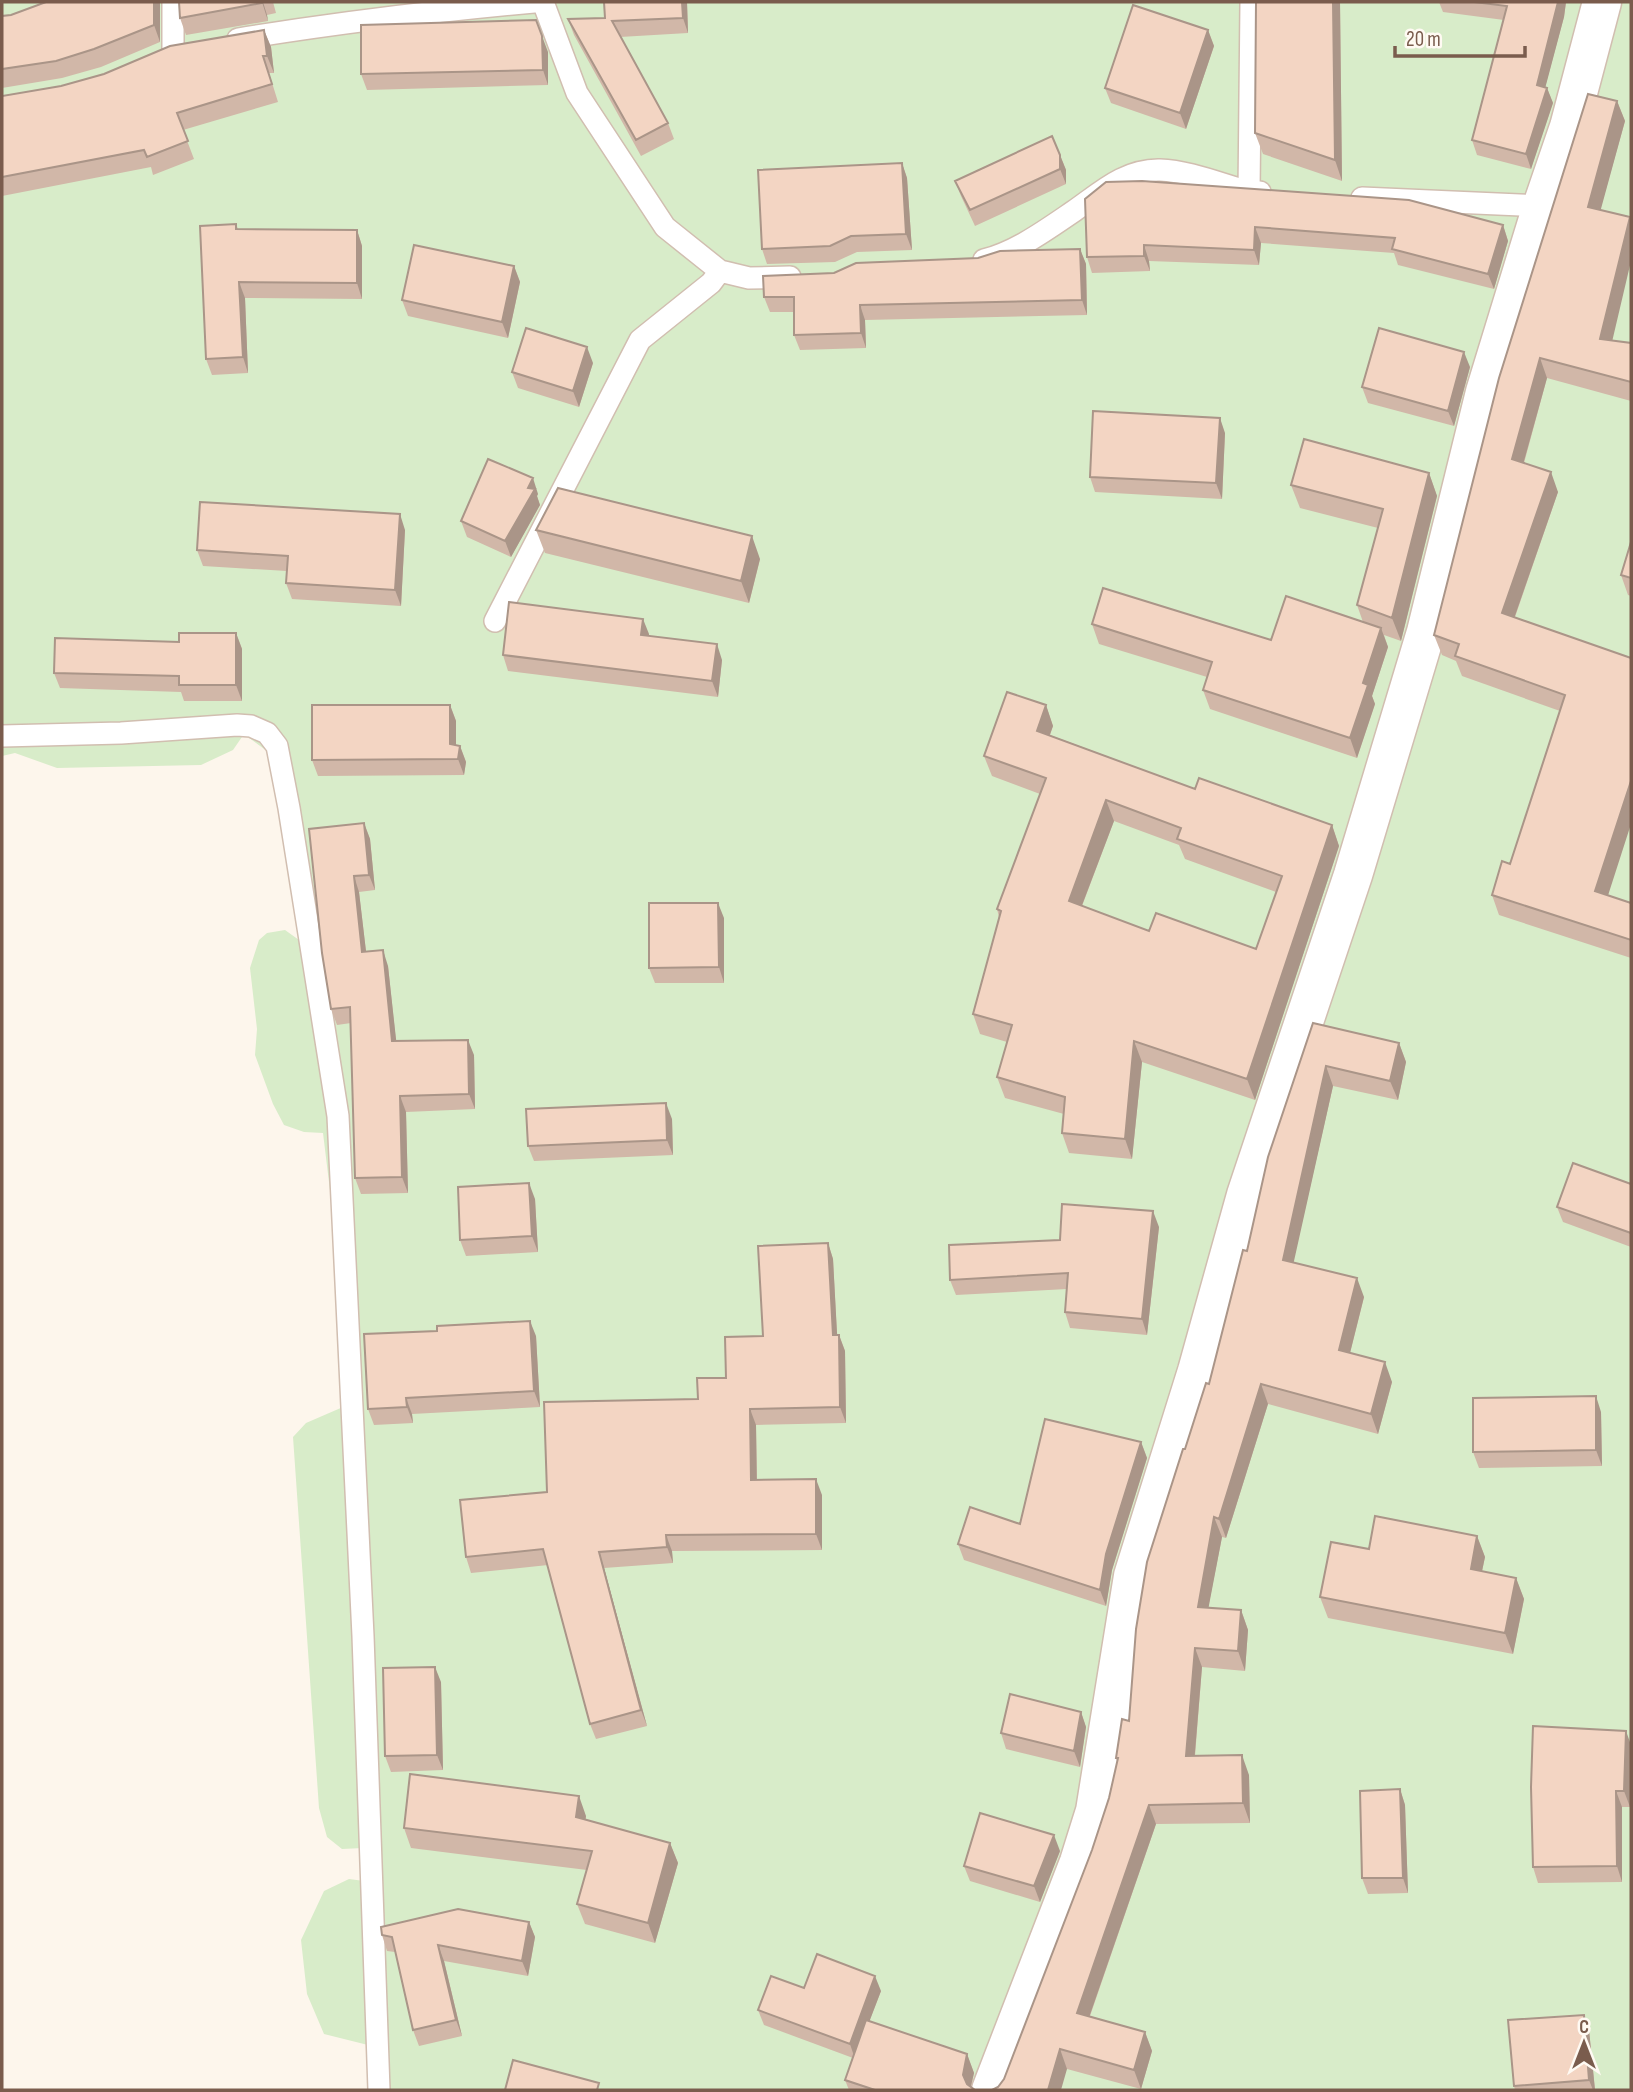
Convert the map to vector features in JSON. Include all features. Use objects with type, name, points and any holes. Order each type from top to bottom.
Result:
[{"type":"street","points":[[991,2090],[1079,1862],[1095,1811],[1133,1576],[1197,1371],[1246,1195],[1353,875],[1426,632],[1485,391],[1569,127],[1602,2]]},
{"type":"lane","points":[[173,2],[173,51]]},
{"type":"lane","points":[[219,43],[312,27],[534,2]]},
{"type":"lane","points":[[543,2],[577,93],[665,226],[720,271],[749,278],[811,276]]},
{"type":"lane","points":[[1249,192],[1251,2]]},
{"type":"lane","points":[[150,61],[173,51],[196,47]]},
{"type":"lane","points":[[970,261],[991,258],[1012,250],[1075,210],[1104,187],[1145,170],[1178,173],[1249,192],[1277,193]]},
{"type":"lane","points":[[1346,197],[1542,206]]},
{"type":"lane","points":[[495,621],[640,340],[712,283],[720,271]]},
{"type":"lane","points":[[2,736],[121,733],[237,724],[251,726],[267,733],[277,746],[338,1116],[363,1636],[379,2090]]},
{"type":"green space","points":[[2,2],[1631,2],[1631,2090],[372,2090],[372,2046],[324,2034],[307,1994],[301,1940],[324,1891],[349,1879],[364,1881],[363,1848],[342,1849],[327,1837],[319,1808],[293,1437],[306,1423],[343,1407],[333,1215],[323,1133],[304,1132],[284,1125],[273,1104],[255,1055],[257,1029],[250,968],[259,940],[267,933],[285,930],[299,940],[271,754],[244,734],[233,750],[201,765],[57,768],[15,753],[2,756]]},
{"type":"building","points":[[46,2],[154,2],[154,25],[56,61],[2,69],[2,16]]},
{"type":"building","points":[[179,2],[262,2],[262,3],[180,18]]},
{"type":"building","points":[[604,2],[682,2],[683,18],[612,21],[668,123],[636,140],[568,19],[605,18]]},
{"type":"building","points":[[1256,2],[1333,2],[1335,160],[1255,133]]},
{"type":"building","points":[[1474,2],[1558,2],[1537,85],[1547,88],[1526,154],[1472,140],[1507,6]]},
{"type":"building","points":[[1133,5],[1208,30],[1180,113],[1105,88]]},
{"type":"building","points":[[536,20],[542,36],[543,70],[361,74],[361,25]]},
{"type":"building","points":[[264,30],[267,56],[263,56],[272,84],[177,113],[188,141],[147,157],[144,150],[2,177],[2,96],[61,86],[104,74],[170,46]]},
{"type":"building","points":[[1588,94],[1617,101],[1588,207],[1630,217],[1600,339],[1631,343],[1631,382],[1540,358],[1512,459],[1551,472],[1502,613],[1631,658],[1631,781],[1595,891],[1631,903],[1631,940],[1492,895],[1502,861],[1510,864],[1565,695],[1455,656],[1459,644],[1434,635],[1499,378]]},
{"type":"building","points":[[1052,136],[1060,155],[1060,169],[970,210],[955,181]]},
{"type":"building","points":[[902,163],[906,234],[851,236],[830,246],[762,249],[758,170]]},
{"type":"building","points":[[1142,181],[1409,200],[1503,225],[1488,274],[1392,249],[1395,238],[1255,227],[1254,250],[1144,245],[1144,256],[1087,257],[1085,199],[1106,182]]},
{"type":"building","points":[[236,224],[236,229],[357,230],[357,283],[239,282],[243,357],[206,359],[200,226]]},
{"type":"building","points":[[414,245],[514,266],[502,322],[402,300]]},
{"type":"building","points":[[1080,249],[1082,300],[860,305],[861,333],[794,335],[794,297],[764,297],[763,276],[834,273],[856,263],[978,258],[1000,251]]},
{"type":"building","points":[[526,328],[587,347],[573,391],[512,372]]},
{"type":"building","points":[[1379,328],[1464,352],[1448,411],[1362,387]]},
{"type":"building","points":[[1093,411],[1220,418],[1216,483],[1090,477]]},
{"type":"building","points":[[1304,439],[1429,473],[1392,618],[1357,605],[1383,509],[1291,485]]},
{"type":"building","points":[[488,459],[533,478],[528,488],[535,489],[505,541],[461,521]]},
{"type":"building","points":[[558,488],[752,536],[741,581],[536,530]]},
{"type":"building","points":[[200,502],[400,514],[395,590],[286,583],[288,556],[197,550]]},
{"type":"building","points":[[1631,542],[1631,578],[1621,575]]},
{"type":"building","points":[[1103,588],[1271,640],[1286,596],[1381,628],[1363,683],[1368,685],[1350,738],[1203,690],[1212,662],[1092,624]]},
{"type":"building","points":[[509,602],[643,619],[641,635],[717,644],[712,681],[503,655]]},
{"type":"building","points":[[179,633],[236,633],[236,685],[179,685],[179,676],[54,673],[55,638],[179,642]]},
{"type":"building","points":[[1007,692],[1046,705],[1037,731],[1195,789],[1199,778],[1332,825],[1247,1079],[1134,1041],[1125,1139],[1062,1133],[1065,1097],[997,1077],[1012,1025],[973,1014],[1001,911],[997,909],[1046,778],[984,756]],"holes":[[[1106,800],[1181,828],[1177,839],[1282,876],[1256,949],[1156,913],[1149,931],[1069,901]]]},
{"type":"building","points":[[312,705],[450,705],[450,744],[460,746],[458,759],[312,760]]},
{"type":"building","points":[[364,823],[369,875],[354,876],[362,952],[383,950],[392,1041],[468,1040],[469,1094],[400,1096],[402,1177],[355,1178],[350,1007],[331,1009],[322,953],[309,829]]},
{"type":"building","points":[[649,903],[718,903],[719,967],[649,968]]},
{"type":"building","points":[[1313,1023],[1399,1043],[1390,1081],[1326,1066],[1283,1260],[1357,1278],[1339,1350],[1385,1362],[1371,1414],[1261,1384],[1219,1519],[1214,1517],[1198,1607],[1241,1610],[1238,1651],[1195,1648],[1186,1756],[1242,1755],[1243,1803],[1149,1805],[1077,2013],[1145,2032],[1134,2070],[1060,2049],[1048,2090],[992,2090],[1004,2079],[1092,1850],[1109,1798],[1118,1758],[1122,1719],[1129,1721],[1136,1629],[1147,1562],[1183,1449],[1206,1383],[1209,1384],[1243,1250],[1247,1251],[1268,1157]]},
{"type":"building","points":[[666,1103],[667,1140],[528,1146],[526,1109]]},
{"type":"building","points":[[1573,1163],[1631,1184],[1631,1233],[1557,1207]]},
{"type":"building","points":[[529,1183],[532,1236],[460,1240],[458,1187]]},
{"type":"building","points":[[1062,1204],[1153,1211],[1142,1319],[1065,1312],[1068,1273],[950,1280],[949,1245],[1060,1240]]},
{"type":"building","points":[[828,1243],[833,1335],[839,1335],[840,1407],[750,1409],[751,1480],[816,1479],[816,1534],[666,1535],[667,1547],[599,1552],[641,1710],[590,1724],[543,1549],[466,1557],[460,1500],[547,1492],[544,1402],[698,1399],[697,1378],[726,1378],[725,1337],[763,1336],[758,1246]]},
{"type":"building","points":[[530,1321],[534,1391],[406,1398],[407,1407],[368,1409],[364,1334],[437,1331],[437,1326]]},
{"type":"building","points":[[1596,1396],[1596,1450],[1473,1452],[1473,1398]]},
{"type":"building","points":[[1045,1419],[1141,1442],[1106,1554],[1100,1590],[958,1544],[970,1507],[1020,1524]]},
{"type":"building","points":[[1375,1516],[1477,1536],[1471,1569],[1516,1578],[1505,1633],[1320,1597],[1331,1542],[1369,1549]]},
{"type":"building","points":[[435,1667],[437,1755],[385,1756],[383,1668]]},
{"type":"building","points":[[1010,1694],[1081,1712],[1074,1751],[1001,1733]]},
{"type":"building","points":[[1533,1726],[1626,1731],[1624,1791],[1616,1791],[1617,1866],[1533,1867]]},
{"type":"building","points":[[410,1774],[579,1796],[576,1817],[670,1843],[648,1923],[577,1904],[592,1851],[404,1828]]},
{"type":"building","points":[[1400,1789],[1403,1878],[1362,1878],[1360,1791]]},
{"type":"building","points":[[980,1813],[1054,1835],[1034,1886],[964,1866]]},
{"type":"building","points":[[458,1909],[529,1922],[522,1961],[438,1945],[456,2020],[413,2030],[392,1937],[382,1935],[381,1927]]},
{"type":"building","points":[[817,1954],[875,1976],[850,2044],[758,2010],[771,1976],[804,1988]]},
{"type":"building","points":[[1584,2015],[1589,2080],[1514,2086],[1508,2020]]},
{"type":"building","points":[[866,2020],[967,2054],[963,2075],[967,2084],[975,2090],[875,2090],[845,2080]]},
{"type":"building","points":[[513,2060],[599,2083],[597,2090],[505,2090]]}]
